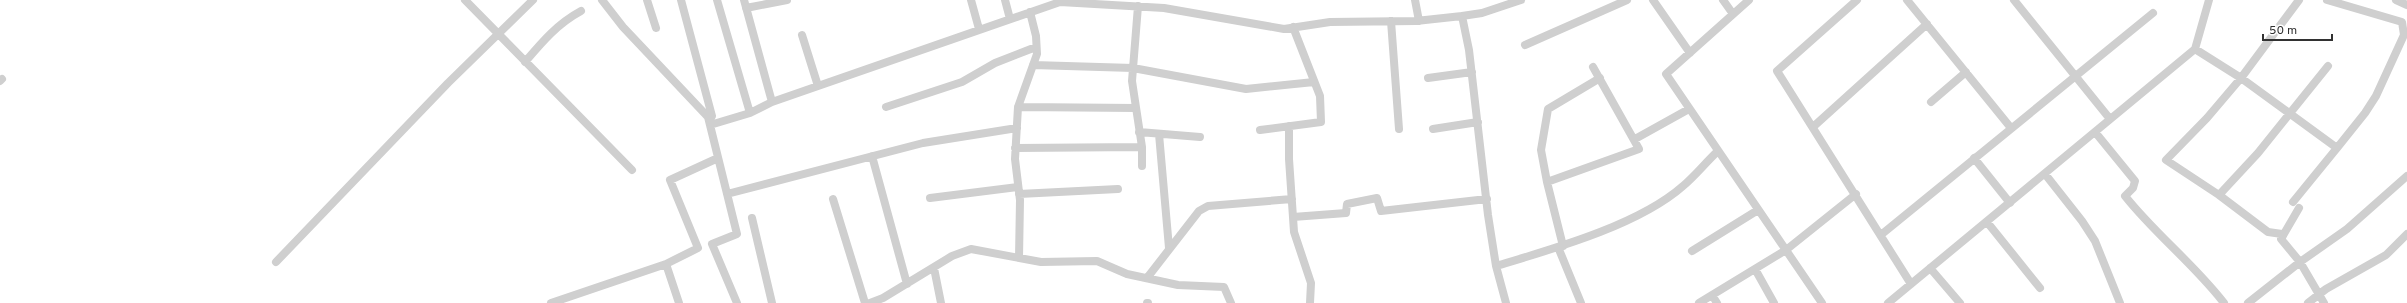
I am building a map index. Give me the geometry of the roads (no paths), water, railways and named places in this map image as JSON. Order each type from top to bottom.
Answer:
[{"type":"street","points":[[464,0],[632,170]]},
{"type":"street","points":[[276,262],[448,83],[533,0]]},
{"type":"street","points":[[602,0],[623,27],[708,117],[737,234],[712,244],[737,303]]},
{"type":"street","points":[[647,0],[656,28]]},
{"type":"street","points":[[681,0],[712,116],[709,122]]},
{"type":"street","points":[[717,0],[750,113]]},
{"type":"street","points":[[772,102],[745,4],[787,0]]},
{"type":"street","points":[[971,0],[979,29]]},
{"type":"street","points":[[1005,0],[1010,19]]},
{"type":"street","points":[[1415,0],[1419,21]]},
{"type":"street","points":[[709,122],[750,113],[772,102],[1060,2],[1138,6],[1153,4],[1284,29],[1330,22],[1419,21],[1462,16],[1482,13],[1521,0]]},
{"type":"street","points":[[1525,45],[1627,0]]},
{"type":"street","points":[[1653,0],[1690,53]]},
{"type":"street","points":[[1723,0],[1733,14]]},
{"type":"street","points":[[1750,0],[1666,74],[1822,303]]},
{"type":"street","points":[[1857,0],[1777,71],[1882,234],[1912,284]]},
{"type":"street","points":[[1907,0],[2011,128]]},
{"type":"street","points":[[2014,0],[2110,119]]},
{"type":"street","points":[[1888,303],[2196,49],[2208,0]]},
{"type":"street","points":[[2282,234],[2268,232],[2219,195],[2166,160],[2207,118],[2241,78],[2299,0]]},
{"type":"street","points":[[2293,202],[2365,113],[2376,96],[2404,35],[2402,22],[2327,0]]},
{"type":"street","points":[[2396,0],[2407,5]]},
{"type":"street","points":[[1138,6],[1132,81],[1142,147],[1142,166]]},
{"type":"street","points":[[525,62],[553,30],[565,20],[581,11]]},
{"type":"street","points":[[1019,258],[1019,190],[1015,148],[1018,107],[1033,65],[1036,47],[1030,12]]},
{"type":"street","points":[[1882,234],[2153,14]]},
{"type":"street","points":[[1462,16],[1472,72],[1496,266],[1506,303]]},
{"type":"street","points":[[1391,21],[1399,129]]},
{"type":"street","points":[[1813,127],[1927,24]]},
{"type":"street","points":[[1260,130],[1321,122],[1320,96],[1293,28]]},
{"type":"street","points":[[802,35],[818,86]]},
{"type":"street","points":[[886,107],[962,82],[995,63],[1036,47]]},
{"type":"street","points":[[2196,49],[2241,78],[2337,148]]},
{"type":"street","points":[[1033,65],[1133,68],[1246,89],[1314,82]]},
{"type":"street","points":[[2219,195],[2258,153],[2328,66]]},
{"type":"street","points":[[1547,182],[1639,148],[1593,67]]},
{"type":"street","points":[[1428,78],[1472,72]]},
{"type":"street","points":[[1931,102],[1966,72]]},
{"type":"street","points":[[1581,303],[1561,246],[1547,182],[1542,150],[1548,109],[1600,78]]},
{"type":"street","points":[[1018,107],[1136,108]]},
{"type":"street","points":[[1635,139],[1689,108]]},
{"type":"street","points":[[1433,128],[1478,122]]},
{"type":"street","points":[[1290,126],[1289,159],[1294,232],[1311,283],[1310,303]]},
{"type":"street","points":[[727,194],[923,143],[1017,128]]},
{"type":"street","points":[[1139,132],[1200,137]]},
{"type":"street","points":[[2095,132],[2135,181],[2133,188],[2125,196],[2141,216],[2205,279],[2224,303]]},
{"type":"street","points":[[1158,134],[1169,248]]},
{"type":"street","points":[[1015,148],[1142,147]]},
{"type":"street","points":[[1496,266],[1561,246],[1643,212],[1683,186],[1718,151]]},
{"type":"street","points":[[872,156],[907,284]]},
{"type":"street","points":[[551,303],[666,264],[698,248],[670,180],[718,158]]},
{"type":"street","points":[[1974,158],[2010,203]]},
{"type":"street","points":[[2045,174],[2082,221],[2095,241],[2120,303]]},
{"type":"street","points":[[2248,303],[2300,262],[2347,230],[2407,176]]},
{"type":"street","points":[[930,198],[1019,190],[1118,189]]},
{"type":"street","points":[[1699,303],[1786,250],[1856,194]]},
{"type":"street","points":[[1293,217],[1346,213],[1347,204],[1377,198],[1380,211],[1487,199]]},
{"type":"street","points":[[834,199],[865,303]]},
{"type":"street","points":[[1147,278],[1199,211],[1208,206],[1292,199]]},
{"type":"street","points":[[2300,208],[2282,234],[2281,239],[2284,245],[2300,262],[2324,303]]},
{"type":"street","points":[[1692,251],[1758,210]]},
{"type":"street","points":[[752,218],[772,303]]},
{"type":"street","points":[[1987,222],[2040,288]]},
{"type":"street","points":[[2308,303],[2386,255],[2407,234]]},
{"type":"street","points":[[870,303],[883,298],[934,268],[971,249],[1041,262],[1097,261],[1127,274],[1178,285],[1224,287],[1231,303]]},
{"type":"street","points":[[666,264],[678,303]]},
{"type":"street","points":[[934,268],[941,303]]},
{"type":"street","points":[[1930,268],[1960,303]]},
{"type":"street","points":[[1755,269],[1774,303]]},
{"type":"street","points":[[1712,295],[1716,303]]}]
